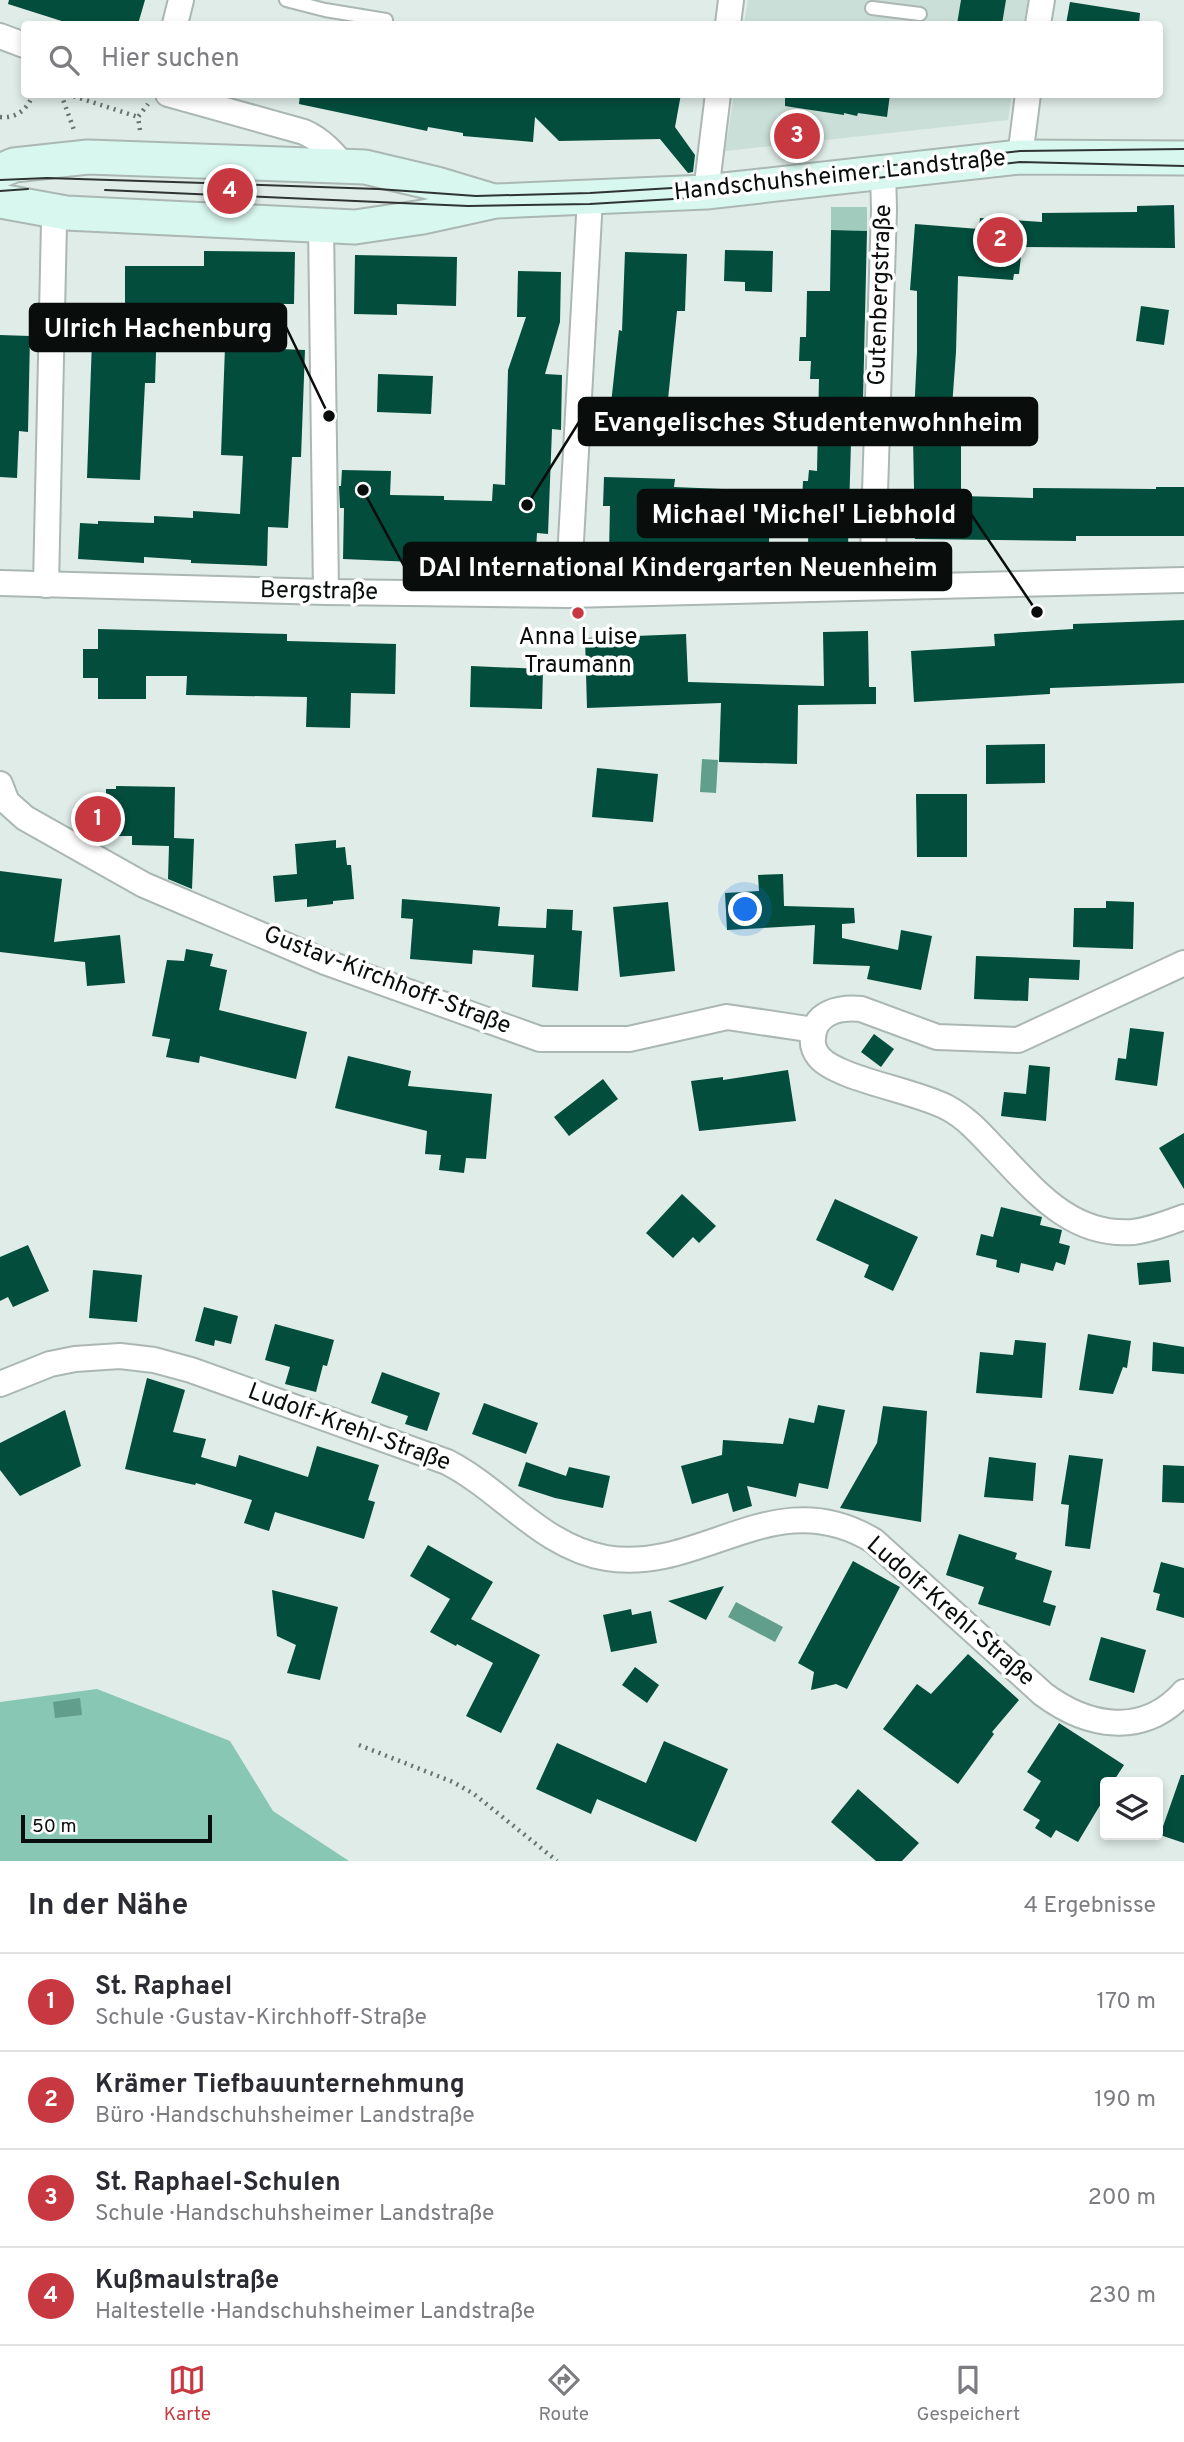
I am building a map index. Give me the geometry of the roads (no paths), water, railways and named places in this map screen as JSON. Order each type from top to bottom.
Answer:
[{"type":"main road","name":"Handschuhsheimer Landstraße","points":[[0,171],[14,166],[88,157],[345,167],[382,170],[496,201]]},
{"type":"main road","name":"Handschuhsheimer Landstraße","points":[[0,201],[52,211],[366,226],[496,201],[706,192],[1020,157],[1184,158]]},
{"type":"street","points":[[175,21],[181,0]]},
{"type":"street","points":[[728,21],[731,0]]},
{"type":"street","points":[[1038,21],[1042,0]]},
{"type":"street","points":[[0,36],[21,44]]},
{"type":"street","points":[[182,98],[316,137],[345,167]]},
{"type":"street","points":[[706,192],[718,98]]},
{"type":"street","points":[[1020,157],[1027,98]]},
{"type":"street","name":"Gutenbergstraße","points":[[872,586],[883,171]]},
{"type":"street","points":[[568,595],[590,198]]},
{"type":"street","points":[[46,584],[54,222],[52,211]]},
{"type":"street","points":[[321,225],[326,592]]},
{"type":"street","name":"Bergstraße","points":[[0,583],[326,592],[568,595],[1184,580]]},
{"type":"street","name":"Gustav-Kirchhoff-Straße","points":[[0,784],[7,802],[25,818],[144,885],[325,962],[540,1038],[629,1039],[727,1017],[814,1030]]},
{"type":"street","points":[[1184,963],[1017,1040],[937,1037],[852,1008],[824,1016],[818,1020],[814,1030],[815,1051],[824,1062],[841,1071],[935,1101],[958,1113],[1044,1200],[1068,1218],[1089,1227],[1132,1232],[1184,1217]]},
{"type":"street","name":"Ludolf-Krehl-Straße","points":[[0,1384],[41,1367],[75,1359],[139,1357],[168,1364],[447,1462],[476,1478],[553,1538],[583,1552],[606,1558],[664,1556],[770,1523],[829,1522],[859,1532],[874,1541],[1059,1707],[1094,1721],[1112,1724],[1130,1722],[1165,1708],[1184,1692]]},
{"type":"lane","points":[[286,0],[325,10],[386,20]]},
{"type":"lane","points":[[872,8],[920,14]]},
{"type":"tram line","points":[[0,180],[47,178],[236,184],[476,196],[705,186],[1020,151],[1184,149]]},
{"type":"tram line","points":[[105,190],[468,206],[590,204],[707,197],[1020,162],[1184,166]]},
{"type":"tram line","points":[[0,191],[28,189]]},
{"type":"place","name":"St. Raphael-Schulen","points":[[797,136]]},
{"type":"place","name":"Kußmaulstraße","points":[[230,191]]},
{"type":"place","name":"Krämer Tiefbauunternehmung","points":[[1000,240]]},
{"type":"place","name":"Ulrich Hachenburg","points":[[329,416]]},
{"type":"place","name":"DAI International Kindergarten Neuenheim","points":[[363,490]]},
{"type":"place","name":"Evangelisches Studentenwohnheim","points":[[527,505]]},
{"type":"place","name":"Michael 'Michel' Liebhold","points":[[1037,612]]},
{"type":"place","name":"Anna Luise Traumann","points":[[578,613]]},
{"type":"place","name":"St. Raphael","points":[[98,819]]}]
